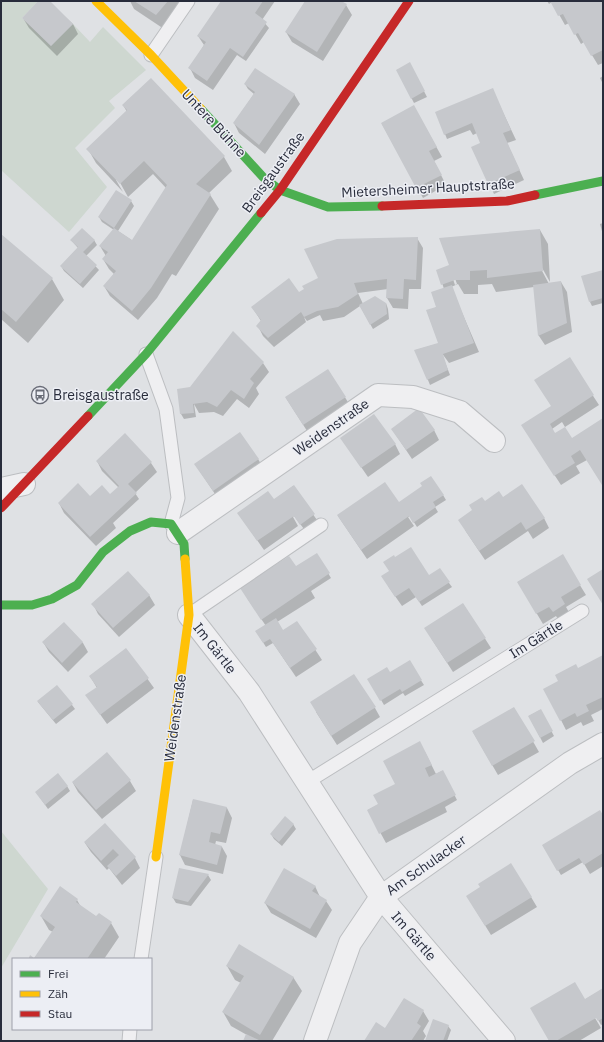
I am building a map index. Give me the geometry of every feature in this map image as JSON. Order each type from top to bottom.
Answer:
[{"type":"street","name":"Untere Bühne","points":[[96,1],[151,54],[263,177],[280,190]]},
{"type":"street","name":"Breisgaustraße","points":[[1,508],[146,354],[280,190],[409,1]]},
{"type":"street","name":"Mietersheimer Hauptstraße","points":[[280,190],[328,207],[412,206],[507,201],[603,181]]},
{"type":"street","name":"Weidenstraße","points":[[156,857],[189,615],[184,544],[175,529],[378,395],[413,397],[460,412],[494,441]]},
{"type":"street","points":[[1,489],[24,484]]},
{"type":"street","points":[[1,605],[32,605],[52,599],[77,585],[103,552],[130,531],[151,522],[175,529]]},
{"type":"street","name":"Im Gärtle","points":[[189,615],[249,692],[381,897],[504,1041]]},
{"type":"street","name":"Am Schulacker","points":[[315,1041],[350,943],[381,897],[570,763],[603,744]]},
{"type":"lane","points":[[151,54],[188,1]]},
{"type":"lane","points":[[146,354],[166,409],[178,498],[175,529]]},
{"type":"lane","points":[[189,615],[321,525]]},
{"type":"lane","name":"Im Gärtle","points":[[307,782],[582,611]]},
{"type":"lane","points":[[141,958],[156,857]]},
{"type":"lane","points":[[129,1041],[130,1030]]},
{"type":"shaded area","points":[[1,1],[38,1],[22,18],[51,46],[73,24],[90,42],[103,27],[146,70],[109,101],[115,108],[75,148],[107,187],[69,232],[1,170]]},
{"type":"shaded area","points":[[1,831],[48,889],[1,968]]},
{"type":"building","points":[[38,1],[50,1],[73,24],[51,46],[22,18]]},
{"type":"building","points":[[134,1],[168,1],[156,15]]},
{"type":"building","points":[[221,1],[263,1],[255,13],[267,22],[243,57],[230,48],[207,81],[188,68],[206,42],[197,36]]},
{"type":"building","points":[[305,1],[341,1],[347,4],[317,52],[285,32]]},
{"type":"building","points":[[550,1],[603,1],[603,50],[591,56],[578,33],[574,35],[563,14],[558,16]]},
{"type":"building","points":[[410,62],[425,91],[411,99],[396,70]]},
{"type":"building","points":[[255,68],[295,94],[259,145],[233,123],[255,92],[244,84]]},
{"type":"building","points":[[151,78],[225,156],[196,184],[211,194],[151,288],[132,311],[103,286],[116,271],[102,259],[108,252],[99,246],[114,228],[132,240],[167,185],[144,161],[120,184],[86,149],[127,110],[122,105]]},
{"type":"building","points":[[493,88],[511,130],[503,133],[520,170],[488,184],[471,147],[480,143],[472,123],[444,135],[435,112]]},
{"type":"building","points":[[414,105],[437,147],[429,151],[442,175],[416,188],[381,123]]},
{"type":"building","points":[[116,190],[132,200],[114,228],[98,217]]},
{"type":"building","points":[[82,228],[95,240],[83,252],[97,265],[80,284],[60,266],[78,247],[70,240]]},
{"type":"building","points":[[540,229],[543,271],[487,278],[487,270],[470,271],[470,280],[455,280],[441,285],[436,270],[449,265],[439,238]]},
{"type":"building","points":[[1,234],[53,278],[16,322],[1,309]]},
{"type":"building","points":[[418,237],[416,280],[404,279],[403,299],[386,298],[387,279],[354,283],[358,294],[338,307],[317,311],[304,317],[301,312],[268,338],[256,326],[261,320],[251,307],[289,278],[299,292],[304,289],[302,286],[318,278],[304,249],[337,239]]},
{"type":"building","points":[[603,270],[603,298],[589,302],[581,276]]},
{"type":"building","points":[[561,281],[567,323],[538,336],[533,285]]},
{"type":"building","points":[[452,285],[474,343],[443,354],[448,370],[427,380],[414,350],[438,343],[426,310],[436,307],[431,292]]},
{"type":"building","points":[[375,296],[386,303],[387,314],[370,325],[359,305]]},
{"type":"building","points":[[233,331],[264,362],[250,379],[254,383],[244,399],[231,390],[217,407],[207,402],[193,404],[194,413],[180,414],[177,389],[190,387]]},
{"type":"building","points":[[570,357],[594,395],[550,424],[555,433],[565,427],[572,438],[603,418],[602,485],[580,450],[571,456],[575,463],[554,476],[521,425],[551,406],[534,380]]},
{"type":"building","points":[[328,369],[346,397],[303,425],[285,397]]},
{"type":"building","points":[[419,408],[435,430],[406,450],[391,429]]},
{"type":"building","points":[[374,414],[396,444],[361,468],[340,438]]},
{"type":"building","points":[[240,432],[259,459],[213,491],[194,464]]},
{"type":"building","points":[[125,433],[152,462],[128,484],[137,493],[90,537],[58,503],[78,483],[90,496],[102,485],[110,494],[119,486],[96,461]]},
{"type":"building","points":[[431,476],[444,495],[433,502],[436,507],[413,523],[409,516],[361,550],[337,515],[385,482],[399,502],[422,486],[420,483]]},
{"type":"building","points":[[522,484],[545,518],[526,530],[521,522],[479,551],[458,520],[472,510],[469,505],[482,497],[485,501],[499,491],[503,497]]},
{"type":"building","points":[[294,485],[315,514],[300,525],[294,516],[257,541],[237,513],[268,491],[274,499]]},
{"type":"building","points":[[411,547],[429,575],[440,568],[450,582],[419,602],[409,588],[395,597],[381,576],[389,571],[383,562],[394,555],[395,557]]},
{"type":"building","points":[[317,553],[330,573],[261,620],[240,588],[289,556],[296,566]]},
{"type":"building","points":[[563,554],[581,585],[561,597],[565,604],[553,612],[549,607],[536,614],[517,582]]},
{"type":"building","points":[[603,569],[603,605],[587,579]]},
{"type":"building","points":[[128,571],[150,595],[113,628],[91,604]]},
{"type":"building","points":[[463,603],[486,638],[447,663],[424,628]]},
{"type":"building","points":[[276,618],[283,630],[297,621],[317,649],[290,668],[270,639],[263,643],[255,631]]},
{"type":"building","points":[[64,622],[83,642],[62,663],[42,642]]},
{"type":"building","points":[[126,648],[149,678],[100,715],[85,695],[97,687],[89,676]]},
{"type":"building","points":[[603,655],[603,697],[586,705],[589,711],[577,717],[575,713],[560,721],[543,689],[558,681],[555,675],[576,664],[578,668]]},
{"type":"building","points":[[410,660],[422,680],[402,692],[400,689],[380,701],[367,679],[387,667],[390,672]]},
{"type":"building","points":[[354,674],[376,707],[331,736],[310,702]]},
{"type":"building","points":[[57,685],[73,704],[53,720],[37,701]]},
{"type":"building","points":[[514,707],[535,741],[492,766],[472,731]]},
{"type":"building","points":[[541,709],[553,731],[540,738],[528,716]]},
{"type":"building","points":[[420,741],[432,765],[425,768],[429,777],[443,770],[456,795],[379,834],[367,810],[378,804],[373,795],[395,784],[383,761]]},
{"type":"building","points":[[107,752],[131,780],[96,810],[72,782]]},
{"type":"building","points":[[58,773],[68,786],[45,805],[35,792]]},
{"type":"building","points":[[193,799],[227,807],[220,834],[211,832],[209,842],[222,846],[217,865],[179,855]]},
{"type":"building","points":[[600,810],[603,815],[603,853],[584,865],[579,858],[557,871],[542,845]]},
{"type":"building","points":[[285,816],[294,824],[279,842],[270,834]]},
{"type":"building","points":[[105,823],[136,857],[116,876],[107,866],[119,855],[113,849],[101,861],[84,842]]},
{"type":"building","points":[[511,863],[532,897],[485,926],[466,896],[480,887],[478,884]]},
{"type":"building","points":[[179,868],[209,874],[188,902],[172,898]]},
{"type":"building","points":[[284,868],[316,886],[312,891],[327,900],[310,929],[264,903]]},
{"type":"building","points":[[60,886],[78,899],[76,902],[96,916],[99,913],[112,922],[88,958],[34,958],[55,927],[40,916]]},
{"type":"building","points":[[239,944],[294,977],[260,1035],[222,1012],[244,976],[226,966]]},
{"type":"building","points":[[575,982],[585,999],[603,988],[603,1018],[598,1021],[596,1018],[556,1041],[549,1041],[530,1008]]},
{"type":"building","points":[[404,998],[424,1010],[417,1023],[421,1026],[411,1041],[364,1041],[376,1022],[385,1028]]},
{"type":"building","points":[[433,1019],[449,1025],[443,1041],[425,1041]]},
{"type":"building","points":[[246,1034],[261,1041],[243,1041]]},
{"type":"traffic: fast","points":[[201,109],[263,177],[280,190],[328,207],[382,206]]},
{"type":"traffic: fast","points":[[535,195],[603,181]]},
{"type":"traffic: fast","points":[[88,416],[146,354],[261,213]]},
{"type":"traffic: fast","points":[[1,605],[32,605],[52,599],[77,585],[103,552],[130,531],[151,522],[171,524],[184,544],[185,559]]},
{"type":"traffic: slow","points":[[96,1],[151,55],[201,109]]},
{"type":"traffic: slow","points":[[156,857],[189,615],[185,559]]},
{"type":"traffic: jam","points":[[261,213],[280,190],[409,1]]},
{"type":"traffic: jam","points":[[382,206],[507,201],[535,195]]},
{"type":"traffic: jam","points":[[1,508],[88,416]]},
{"type":"place","name":"Breisgaustraße","points":[[40,395]]}]
